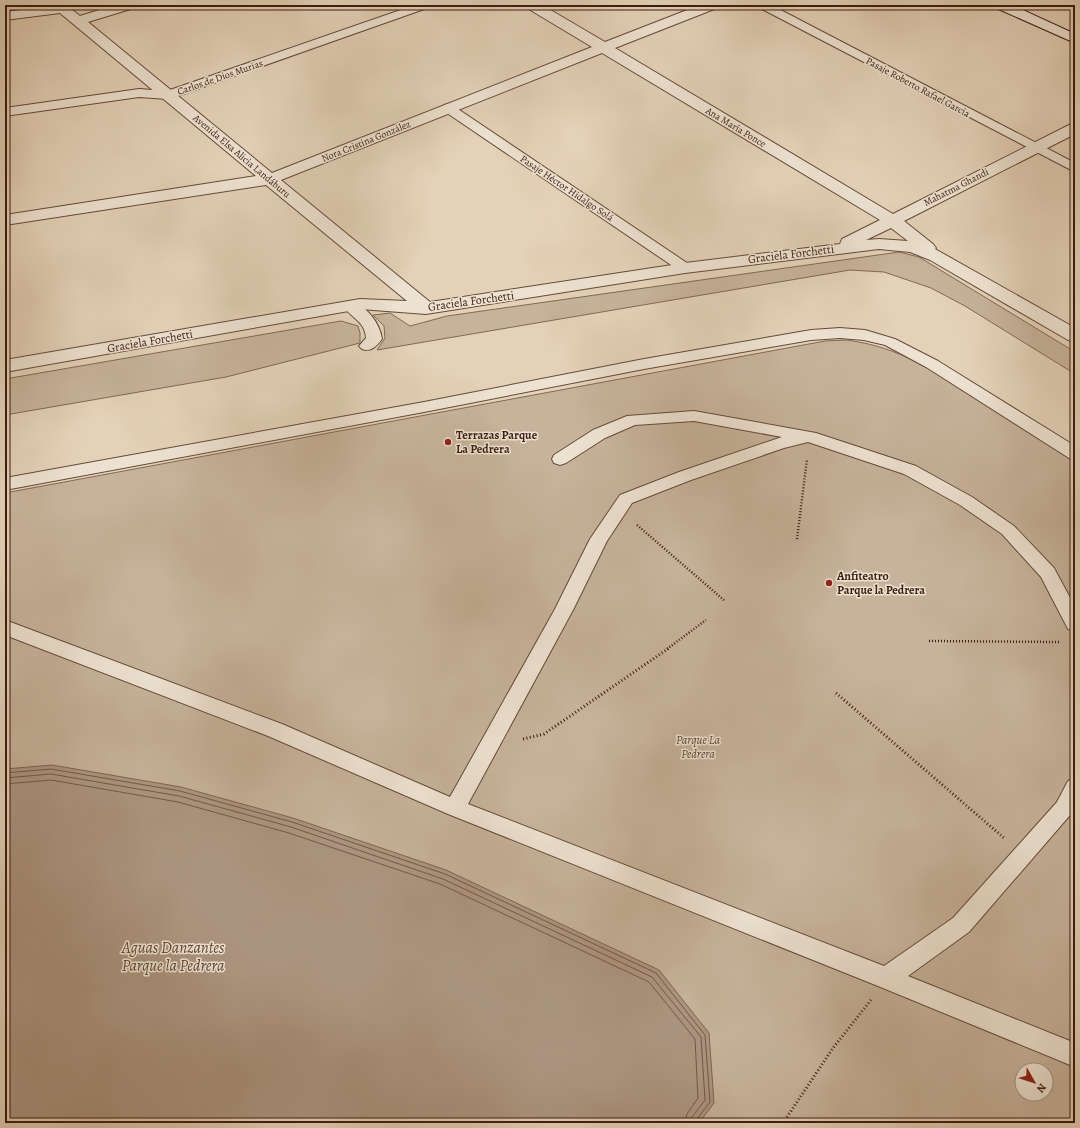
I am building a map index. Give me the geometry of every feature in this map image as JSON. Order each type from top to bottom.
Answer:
[{"type":"street","points":[[78,21],[130,5]]},
{"type":"street","name":"Ana María Ponce","points":[[532,5],[892,220],[936,256]]},
{"type":"street","name":"Nora Cristina González","points":[[5,220],[270,179],[712,5]]},
{"type":"street","points":[[1001,5],[1075,39]]},
{"type":"street","points":[[5,16],[60,7]]},
{"type":"street","name":"Avenida Elsa Alicia Landáburu","points":[[60,7],[426,308]]},
{"type":"street","name":"Mahatma Ghandi","points":[[838,248],[1075,128]]},
{"type":"street","name":"Graciela Forchetti","points":[[5,366],[360,304],[426,308],[685,268],[879,244],[913,246],[936,256]]},
{"type":"street","points":[[936,256],[1075,336]]},
{"type":"lane","name":"Carlos de Dios Murias","points":[[5,112],[139,93],[168,95],[426,5]]},
{"type":"lane","name":"Pasaje Roberto Rafael García","points":[[762,5],[1075,168]]},
{"type":"lane","name":"Pasaje Héctor Hidalgo Solá","points":[[448,108],[685,268]]},
{"type":"lane","points":[[350,306],[367,320],[374,330],[374,339],[367,346]]},
{"type":"lane","points":[[5,484],[424,407],[644,364],[812,335],[840,333],[865,335],[890,342],[932,364],[1075,454]]},
{"type":"lane","points":[[560,460],[599,434],[633,420],[694,416],[810,437],[910,470],[966,501],[1008,530],[1048,573],[1075,624]]},
{"type":"lane","points":[[455,808],[564,610],[599,538],[626,499],[685,476],[780,443],[810,437]]},
{"type":"lane","points":[[5,627],[275,730],[455,808],[886,978],[1075,1055]]},
{"type":"lane","points":[[886,978],[961,925],[1064,808],[1075,787]]},
{"type":"path","points":[[797,539],[810,437]]},
{"type":"path","points":[[619,509],[725,601]]},
{"type":"path","points":[[489,747],[544,734],[671,647],[706,620]]},
{"type":"path","points":[[929,641],[1060,642]]},
{"type":"path","points":[[836,693],[1023,854]]},
{"type":"path","points":[[783,1123],[833,1048],[886,978]]},
{"type":"green space","points":[[899,252],[919,257],[1075,352],[1075,374],[965,306],[931,288],[884,272],[850,270],[377,350],[385,338],[384,326],[373,315],[390,313],[410,326],[447,316]]},
{"type":"green space","points":[[341,321],[358,326],[360,343],[226,377],[5,415],[5,379]]},
{"type":"green space","name":"Parque La Pedrera","points":[[846,340],[884,348],[917,362],[933,371],[1075,462],[1075,1123],[5,1123],[5,493],[825,341]]},
{"type":"water","name":"Aguas Danzantes Parque la Pedrera","points":[[52,765],[181,787],[293,818],[446,870],[659,970],[709,1033],[714,1103],[699,1123],[5,1123],[5,769]]},
{"type":"place","name":"Terrazas Parque La Pedrera","points":[[448,442]]},
{"type":"place","name":"Anfiteatro Parque la Pedrera","points":[[829,583]]}]
